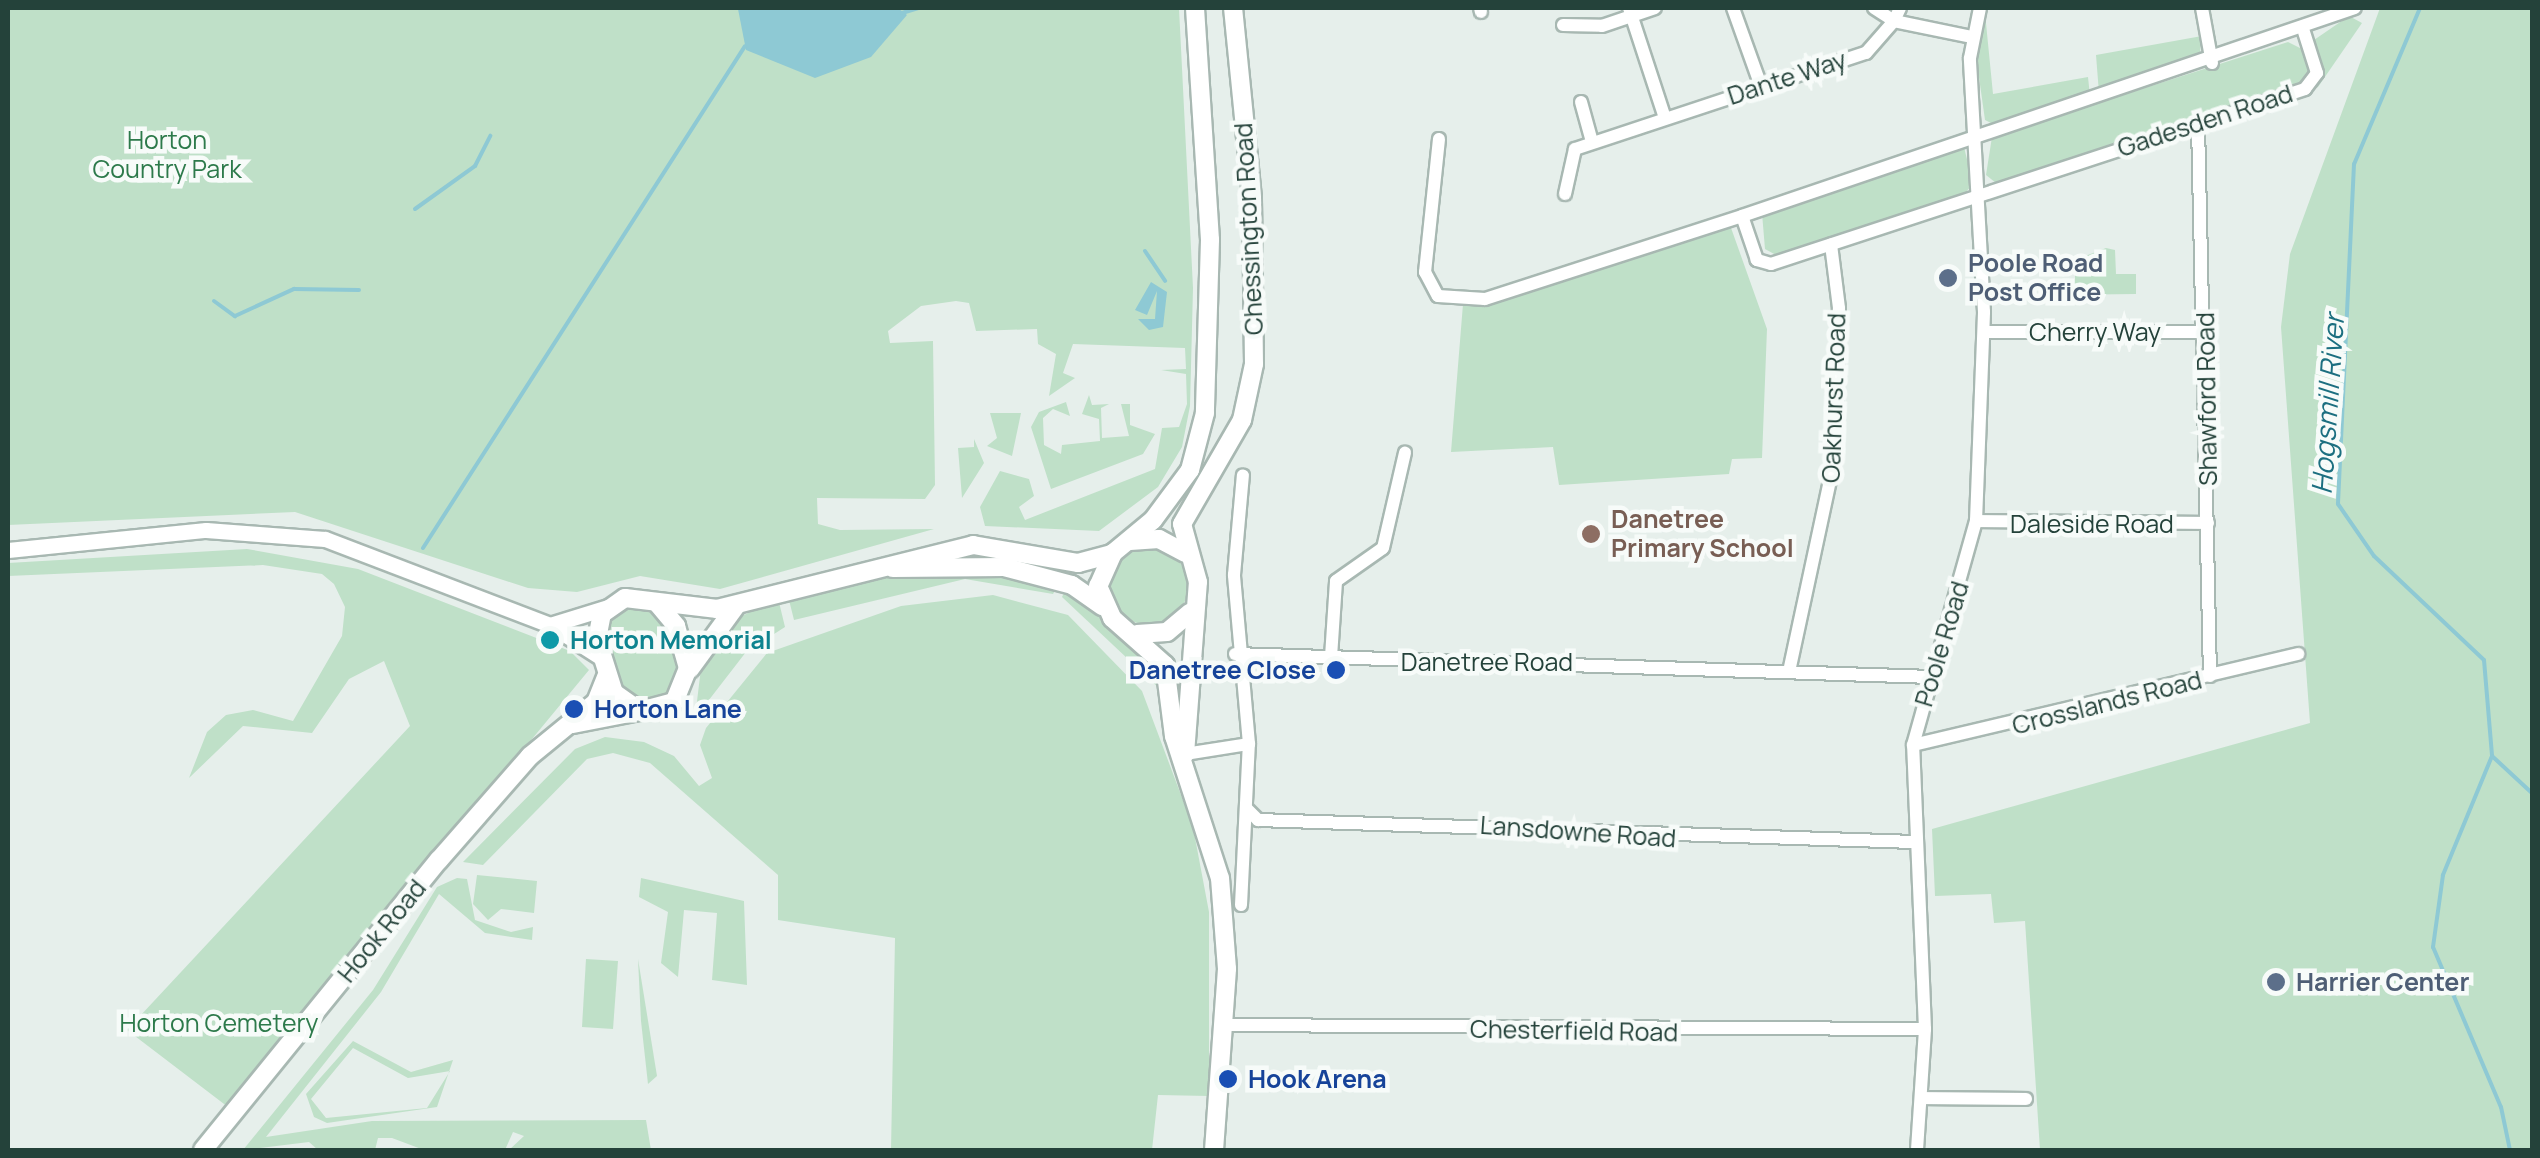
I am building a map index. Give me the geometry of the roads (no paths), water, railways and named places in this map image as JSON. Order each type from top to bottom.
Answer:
[{"type":"main road","name":"Chessington Road","points":[[1113,553],[1130,541],[1190,470],[1205,413],[1210,240],[1194,8]]},
{"type":"main road","name":"Chessington Road","points":[[1185,754],[1190,612],[1198,582],[1184,553],[1182,524],[1242,420],[1254,364],[1252,198],[1233,8]]},
{"type":"main road","points":[[1130,541],[1159,538],[1184,553]]},
{"type":"main road","points":[[640,712],[606,677],[600,658],[598,622],[613,604],[632,596],[657,603],[736,605],[973,545],[1078,563],[1113,553]]},
{"type":"main road","points":[[1112,618],[1098,580],[1113,553]]},
{"type":"main road","points":[[860,571],[995,565],[1072,585],[1112,618]]},
{"type":"main road","points":[[657,603],[683,641],[686,677]]},
{"type":"main road","points":[[573,724],[672,704],[736,605]]},
{"type":"main road","points":[[1136,634],[1167,632],[1190,612]]},
{"type":"main road","name":"Chessington Road","points":[[1112,618],[1136,634],[1165,665],[1227,911],[1214,1150]]},
{"type":"main road","name":"Hook Road","points":[[203,1150],[512,776],[573,724],[606,677]]},
{"type":"street","points":[[1563,25],[1655,8]]},
{"type":"street","points":[[1733,8],[1762,86]]},
{"type":"street","points":[[1874,8],[1972,37]]},
{"type":"street","name":"Poole Road","points":[[1917,1150],[1925,1028],[1914,745],[1976,521],[1984,332],[1972,37],[1980,8]]},
{"type":"street","points":[[2202,8],[2212,63]]},
{"type":"street","points":[[1438,139],[1424,272],[1438,296],[1485,298],[2212,63],[2304,32],[2355,8]]},
{"type":"street","points":[[1630,11],[1665,118]]},
{"type":"street","name":"Dante Way","points":[[1592,142],[1866,53],[1897,14]]},
{"type":"street","name":"Gadesden Road","points":[[1742,216],[1762,264],[1831,245],[2308,86],[2317,73],[2304,32]]},
{"type":"street","points":[[1564,194],[1568,156],[1592,142],[1581,102]]},
{"type":"street","name":"Shawford Road","points":[[2198,124],[2210,676]]},
{"type":"street","name":"Oakhurst Road","points":[[1790,666],[1836,457],[1839,308],[1831,245]]},
{"type":"street","name":"Cherry Way","points":[[1984,332],[2205,332]]},
{"type":"street","points":[[1331,657],[1336,581],[1383,548],[1405,452]]},
{"type":"street","points":[[1241,905],[1249,744],[1235,654],[1243,475]]},
{"type":"street","name":"Daleside Road","points":[[1976,521],[2208,523]]},
{"type":"street","points":[[8,550],[206,530],[306,537],[550,625],[600,658]]},
{"type":"street","points":[[550,625],[613,604]]},
{"type":"street","name":"Danetree Road","points":[[1235,654],[1428,666],[1790,666],[1933,677]]},
{"type":"street","name":"Crosslands Road","points":[[1914,745],[2298,654]]},
{"type":"street","points":[[1185,754],[1249,744]]},
{"type":"street","name":"Lansdowne Road","points":[[1247,809],[1258,820],[1915,842]]},
{"type":"street","name":"Chesterfield Road","points":[[1222,1025],[1925,1028]]},
{"type":"street","points":[[1920,1098],[2026,1099]]},
{"type":"water","points":[[898,8],[907,15],[871,57],[815,78],[746,50],[738,9]]},
{"type":"water","points":[[1151,282],[1167,292],[1163,327],[1149,330],[1138,319],[1155,319],[1157,291],[1147,315],[1135,310]]},
{"type":"waterway","points":[[902,13],[918,8]]},
{"type":"waterway","name":"Hogsmill River","points":[[2420,8],[2354,164],[2338,504],[2374,556],[2484,660],[2492,756],[2443,875],[2433,947],[2501,1107],[2510,1150]]},
{"type":"waterway","points":[[423,548],[745,46]]},
{"type":"waterway","points":[[415,209],[475,166],[490,136]]},
{"type":"waterway","points":[[1145,251],[1165,281]]},
{"type":"waterway","points":[[214,301],[235,316],[294,289],[359,290]]},
{"type":"waterway","points":[[2492,756],[2532,793]]},
{"type":"place","name":"Poole Road Post Office","points":[[1948,278]]},
{"type":"place","name":"Danetree Primary School","points":[[1591,534]]},
{"type":"place","name":"Horton Memorial","points":[[550,640]]},
{"type":"place","name":"Danetree Close","points":[[1336,670]]},
{"type":"place","name":"Horton Lane","points":[[574,709]]},
{"type":"place","name":"Harrier Center","points":[[2276,982]]},
{"type":"place","name":"Hook Arena","points":[[1228,1079]]},
{"type":"park label","name":"Horton Country Park","points":[[167,156]]},
{"type":"park label","name":"Horton Cemetery","points":[[219,1023]]}]
